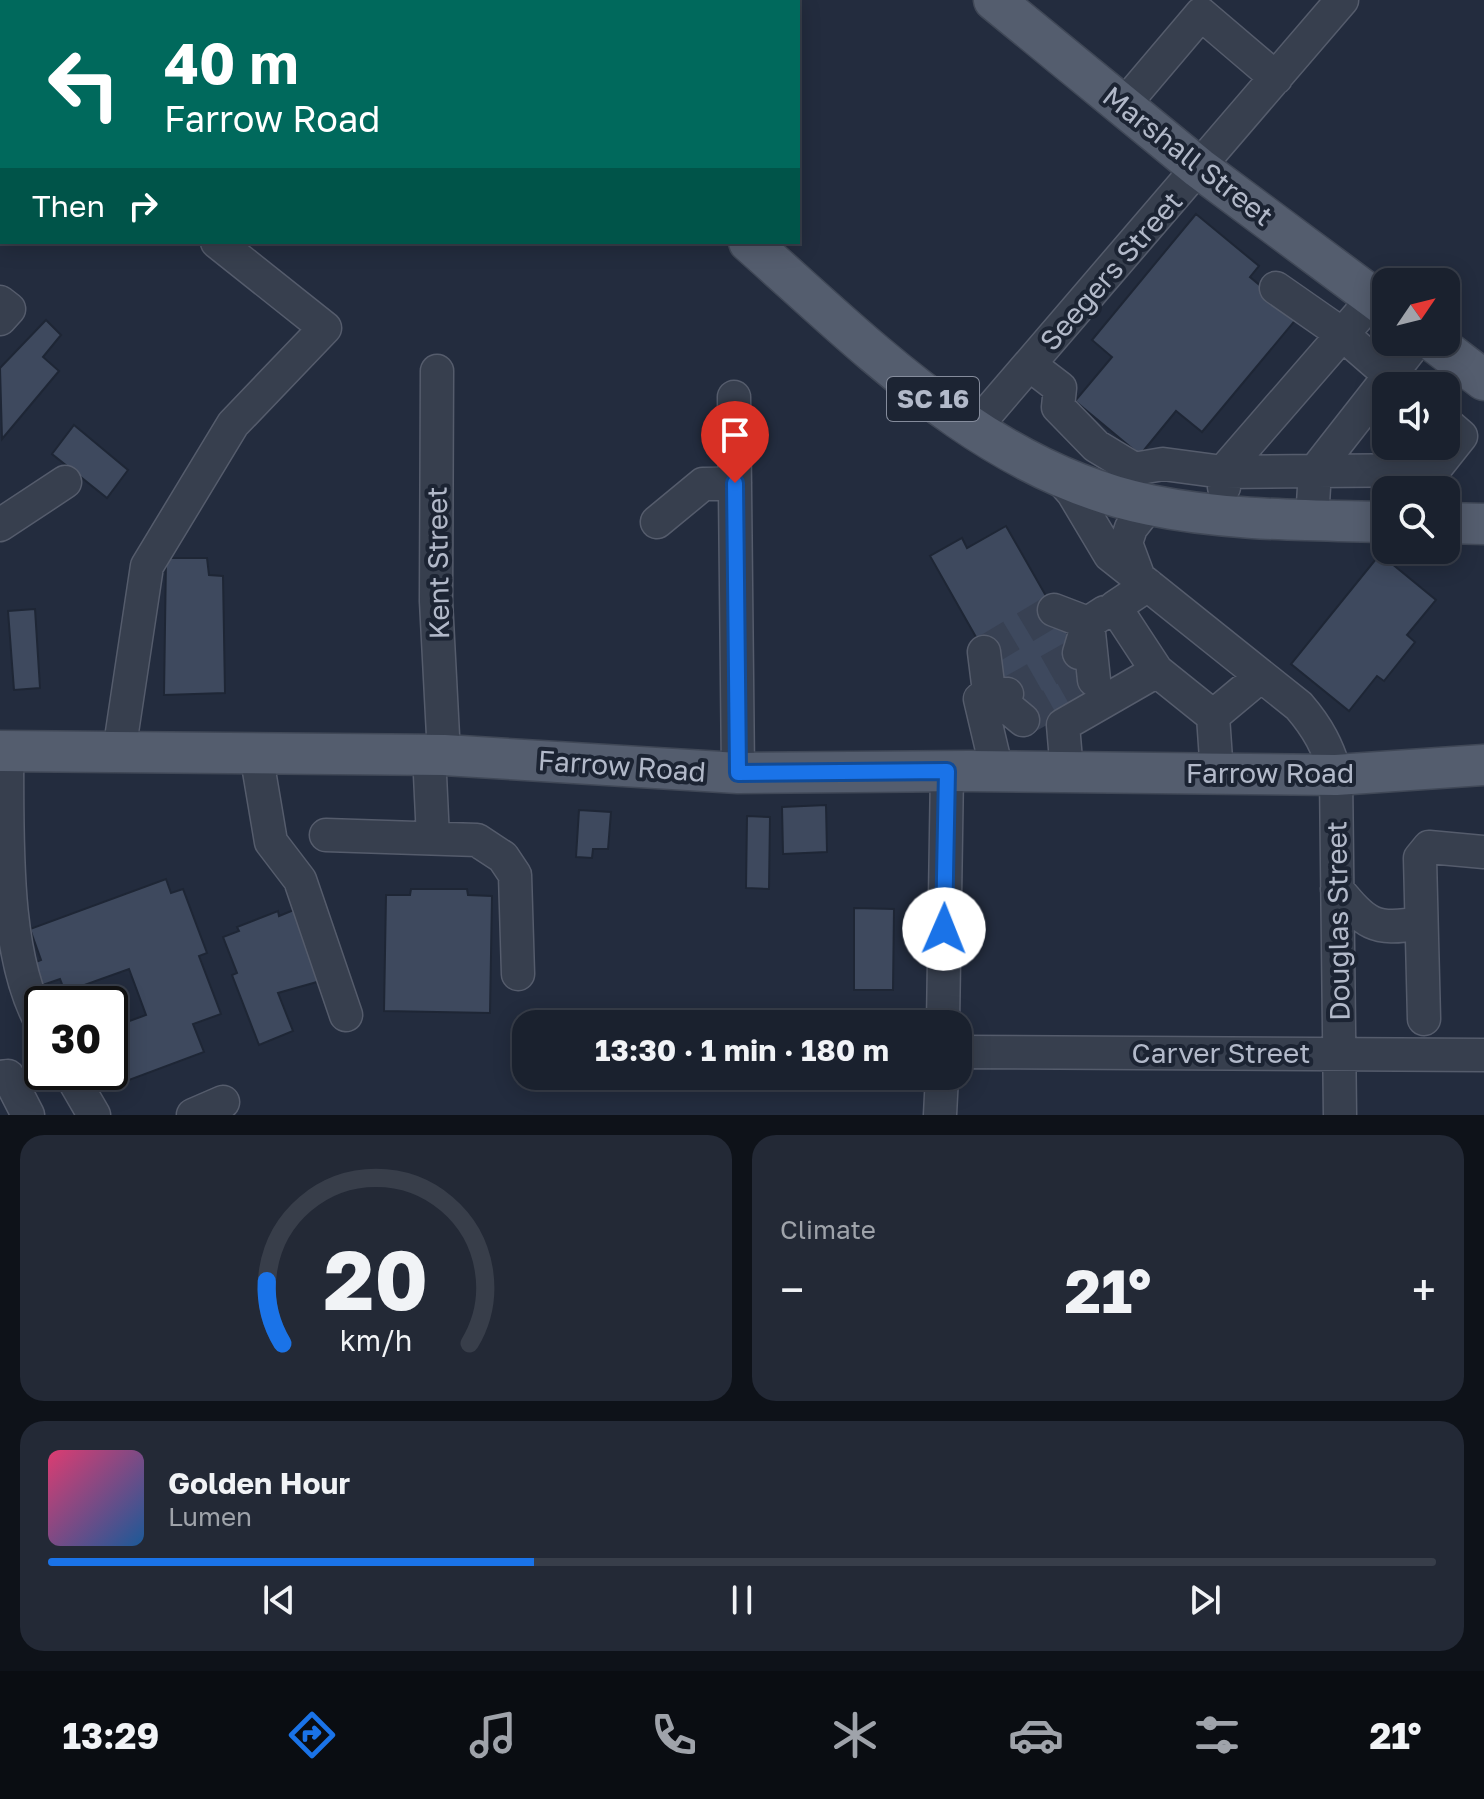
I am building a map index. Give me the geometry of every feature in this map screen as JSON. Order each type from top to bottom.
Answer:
[{"type":"main road","name":"Marshall Street","points":[[994,0],[1199,168],[1372,297]]},
{"type":"main road","name":"SC 16","points":[[751,244],[863,342],[972,431],[1059,477],[1149,505],[1226,515],[1372,522]]},
{"type":"main road","points":[[1452,356],[1484,380]]},
{"type":"main road","points":[[1460,523],[1484,524]]},
{"type":"main road","name":"Farrow Road","points":[[4,751],[437,754],[738,773],[997,771],[1336,775],[1484,765]]},
{"type":"street","name":"Seegers Street","points":[[972,431],[1342,0]]},
{"type":"street","points":[[1123,106],[1201,14],[1276,78]]},
{"type":"street","points":[[119,752],[147,566],[233,424],[325,328],[220,244]]},
{"type":"street","points":[[1276,288],[1342,334],[1386,372]]},
{"type":"street","points":[[0,302],[9,309],[0,319]]},
{"type":"street","points":[[1226,515],[1223,472],[1342,334],[1372,310]]},
{"type":"street","points":[[1030,365],[1060,388],[1058,407],[1096,446],[1134,469],[1163,464],[1223,472],[1434,470],[1442,460]]},
{"type":"street","name":"Kent Street","points":[[433,838],[437,754],[437,371]]},
{"type":"street","points":[[734,397],[738,773]]},
{"type":"street","points":[[1312,520],[1315,471],[1372,408]]},
{"type":"street","points":[[1059,477],[1073,493],[1110,555],[1299,706],[1317,727],[1336,775]]},
{"type":"street","points":[[0,525],[65,482]]},
{"type":"street","points":[[657,522],[703,484],[735,483]]},
{"type":"street","points":[[1143,582],[1126,543],[1131,528],[1149,505]]},
{"type":"street","points":[[1094,641],[1143,582]]},
{"type":"street","points":[[1054,610],[1094,641],[1157,671],[1213,716],[1217,774]]},
{"type":"street","points":[[984,652],[1006,702],[980,699],[997,771]]},
{"type":"street","points":[[1067,772],[1063,725],[1157,671]]},
{"type":"street","points":[[1213,716],[1261,676]]},
{"type":"street","points":[[4,751],[9,866],[25,986]]},
{"type":"street","points":[[256,753],[271,842],[300,880],[346,1015]]},
{"type":"street","points":[[943,1010],[947,771]]},
{"type":"street","name":"Douglas Street","points":[[1336,775],[1340,1115]]},
{"type":"street","points":[[326,835],[477,840],[503,857],[515,875],[518,974]]},
{"type":"street","points":[[1424,1019],[1419,923],[1420,858],[1429,847],[1484,852]]},
{"type":"street","points":[[1337,889],[1362,919],[1389,929],[1419,923]]},
{"type":"street","name":"Carver Street","points":[[972,1052],[1484,1055]]},
{"type":"street","points":[[0,1077],[8,1076],[28,1115]]},
{"type":"street","points":[[79,1090],[94,1115]]},
{"type":"street","points":[[940,1115],[941,1090]]},
{"type":"street","points":[[193,1115],[223,1102]]},
{"type":"building","points":[[1196,214],[1259,266],[1250,277],[1298,317],[1202,432],[1176,411],[1140,455],[1075,401],[1112,357],[1092,340]]},
{"type":"building","points":[[46,320],[61,335],[43,357],[59,371],[2,439],[0,368]]},
{"type":"building","points":[[74,425],[128,470],[107,498],[52,454]]},
{"type":"building","points":[[1006,526],[1098,687],[1027,727],[930,556],[962,538],[967,548]]},
{"type":"building","points":[[166,558],[207,558],[209,575],[223,576],[225,693],[164,695]]},
{"type":"building","points":[[1372,564],[1392,564],[1436,600],[1407,635],[1415,642],[1384,681],[1377,676],[1349,711],[1291,664]]},
{"type":"building","points":[[35,609],[40,688],[14,690],[8,611]]},
{"type":"building","points":[[826,805],[827,852],[783,854],[782,807]]},
{"type":"building","points":[[579,810],[611,812],[608,849],[593,849],[592,858],[576,857]]},
{"type":"building","points":[[747,816],[770,817],[769,889],[746,888]]},
{"type":"building","points":[[166,879],[171,893],[183,889],[207,953],[199,956],[221,1014],[193,1024],[204,1052],[128,1080],[128,1022],[146,1015],[129,969],[82,986],[63,986],[60,979],[37,986],[29,965],[41,960],[30,929]]},
{"type":"building","points":[[411,889],[467,889],[468,895],[492,896],[490,1013],[384,1011],[386,895],[410,895]]},
{"type":"building","points":[[854,908],[894,909],[893,990],[854,990]]},
{"type":"building","points":[[296,909],[324,980],[278,993],[293,1031],[259,1045],[232,975],[237,973],[223,937],[239,931],[237,927],[278,911],[279,916]]},
{"type":"tunnel","points":[[984,652],[1054,610]]},
{"type":"tunnel","points":[[1007,694],[1079,653]]},
{"type":"tunnel","points":[[1023,720],[1094,680]]},
{"type":"route","points":[[735,483],[738,773],[947,771],[944,929]]}]
